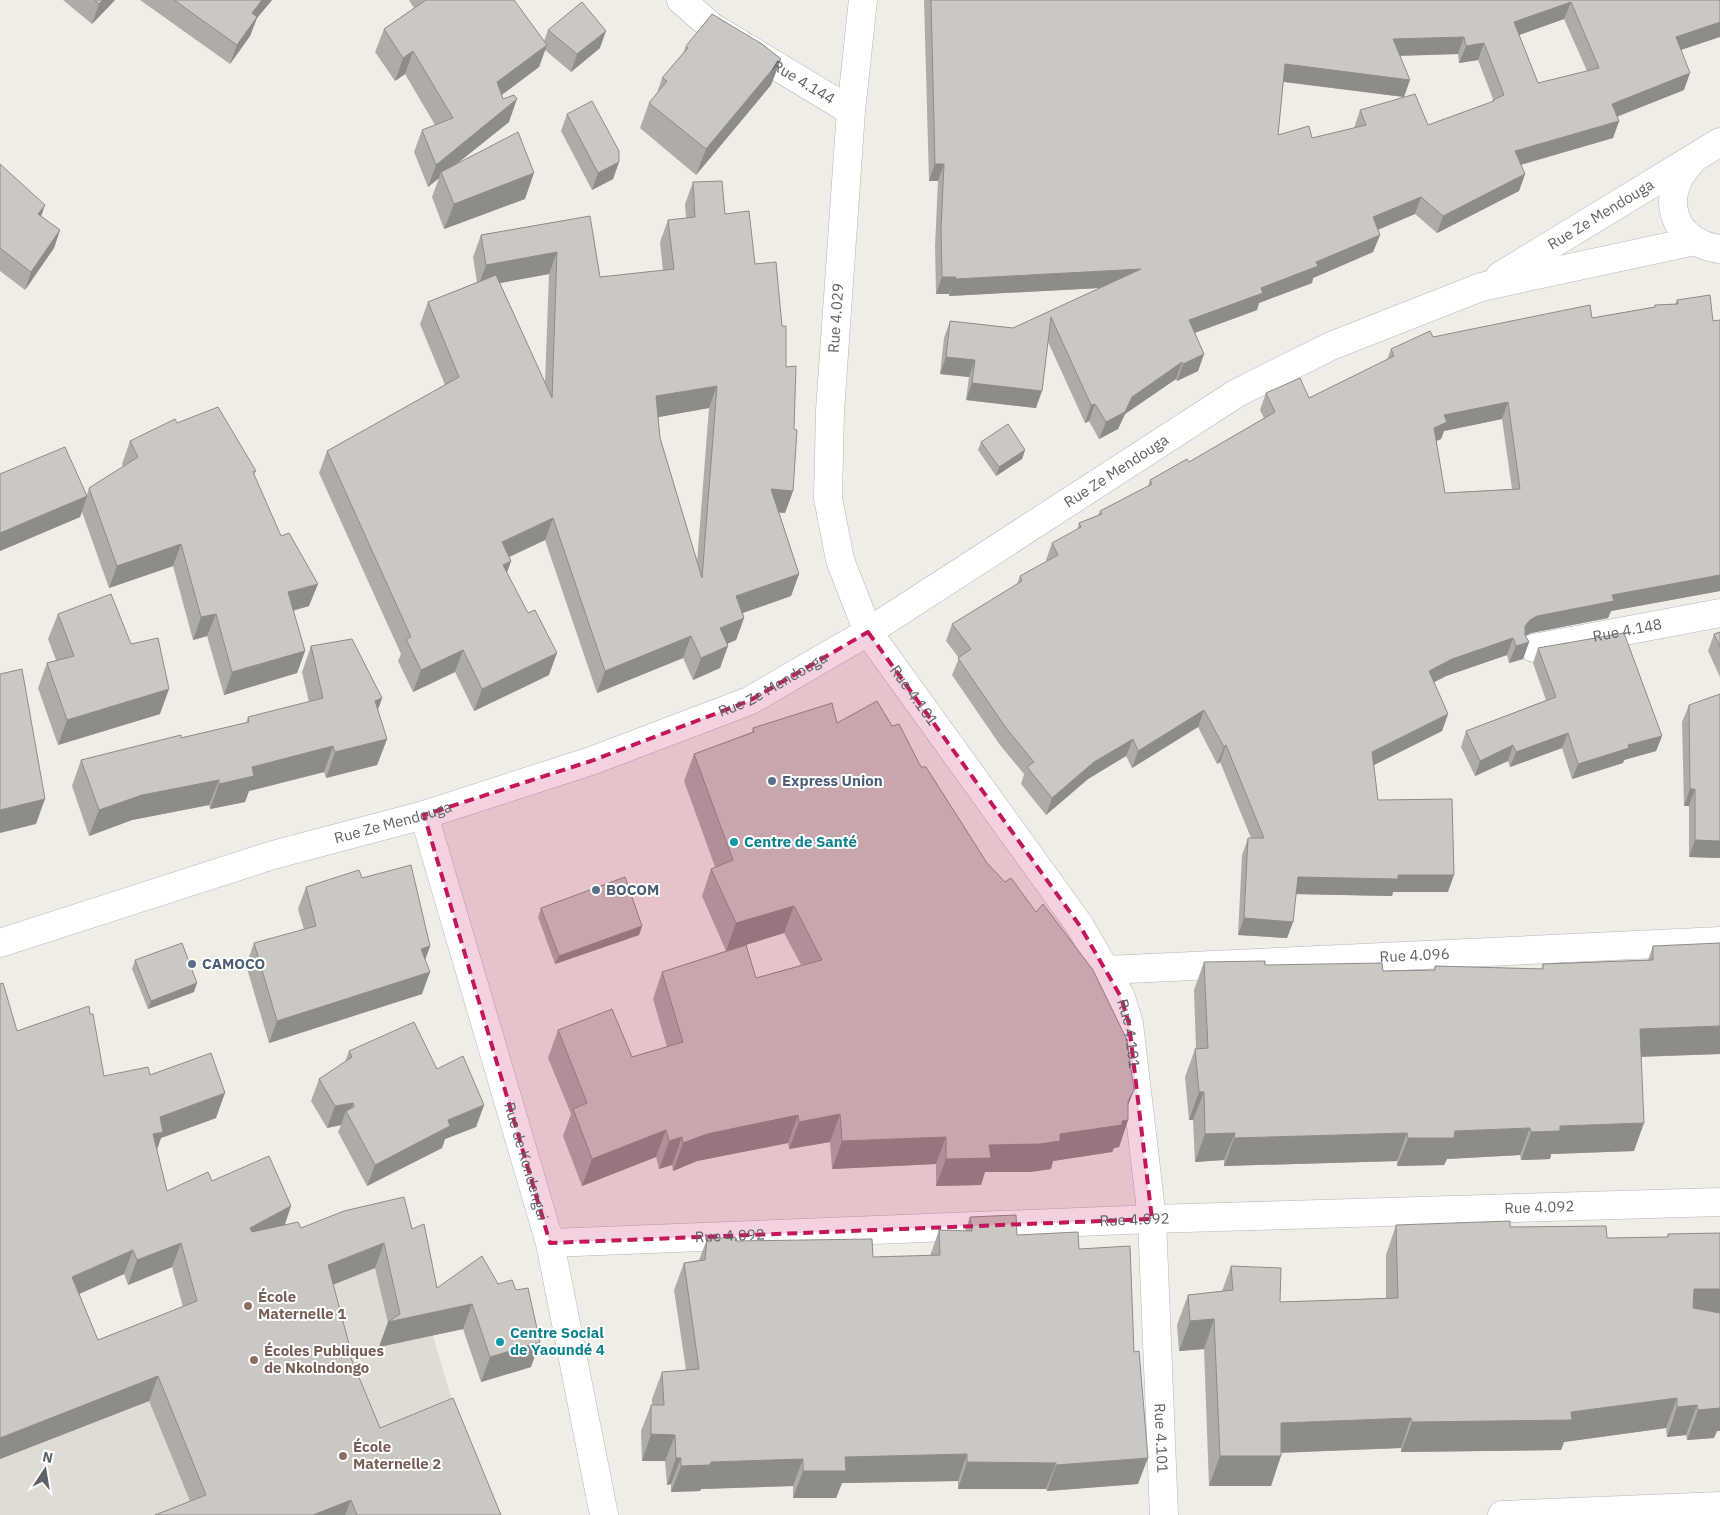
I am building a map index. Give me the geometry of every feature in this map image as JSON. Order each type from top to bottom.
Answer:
[{"type":"street","name":"Rue 4.144","points":[[681,0],[712,27],[851,111]]},
{"type":"street","name":"Rue 4.029","points":[[863,0],[851,111],[830,411],[828,498],[840,560],[868,632]]},
{"type":"street","name":"Rue Ze Mendouga","points":[[0,943],[274,854],[424,815],[591,761],[750,701],[868,632],[1237,393],[1331,346],[1482,287],[1720,142]]},
{"type":"street","points":[[1708,245],[1683,231],[1675,217],[1672,201],[1674,186],[1682,172],[1693,160],[1708,153],[1720,151]]},
{"type":"street","name":"Rue Ze Mendouga","points":[[1482,287],[1708,245]]},
{"type":"street","name":"Rue 4.148","points":[[1534,648],[1720,613]]},
{"type":"street","name":"Rue 4.101","points":[[868,632],[1080,926],[1121,997],[1129,1024],[1152,1219],[1164,1515]]},
{"type":"street","name":"Rue de Kondengui","points":[[424,815],[550,1243],[604,1515]]},
{"type":"street","name":"Rue 4.096","points":[[1107,970],[1720,941]]},
{"type":"street","name":"Rue 4.092","points":[[550,1243],[1152,1219],[1720,1202]]},
{"type":"street","points":[[1502,1515],[1720,1506]]},
{"type":"highlighted area","points":[[868,632],[1080,926],[1121,997],[1129,1024],[1152,1219],[550,1243],[424,815],[591,761],[749,701]]},
{"type":"shaded area","name":"Écoles Publiques de Nkolndongo","points":[[415,1249],[433,1336],[486,1515],[0,1515],[0,1385]]},
{"type":"building","points":[[95,0],[103,0],[99,4]]},
{"type":"building","points":[[174,0],[262,0],[252,13],[257,17],[237,45]]},
{"type":"building","points":[[426,0],[514,0],[547,45],[497,82],[503,99],[514,95],[517,99],[436,165],[422,130],[453,118],[413,51],[403,58],[384,29]]},
{"type":"building","points":[[931,0],[1720,0],[1720,22],[1676,37],[1690,73],[1612,104],[1619,121],[1515,151],[1525,174],[1443,216],[1421,197],[1373,217],[1380,235],[1316,262],[1318,266],[1261,288],[1263,293],[1189,320],[1204,354],[1183,364],[1182,362],[1132,397],[1125,412],[1106,422],[1095,404],[1091,405],[1051,317],[1042,391],[972,383],[975,360],[946,357],[950,321],[1013,328],[1141,269],[955,279],[956,277],[942,277],[941,229],[944,164],[935,164]],"holes":[[[1571,2],[1599,68],[1538,83],[1514,22]],[[1464,37],[1466,46],[1484,43],[1504,95],[1494,101],[1428,125],[1415,94],[1360,110],[1366,125],[1312,138],[1309,126],[1278,135],[1285,64],[1410,80],[1393,39]]]},
{"type":"building","points":[[582,2],[606,31],[577,54],[548,30]]},
{"type":"building","points":[[712,14],[762,44],[781,59],[706,149],[649,103],[667,81],[662,78],[688,48],[686,46]]},
{"type":"building","points":[[592,101],[619,151],[619,162],[598,173],[567,114]]},
{"type":"building","points":[[518,132],[534,173],[454,204],[441,172]]},
{"type":"building","points":[[0,164],[45,205],[38,214],[60,230],[31,272],[0,248]]},
{"type":"building","points":[[722,181],[725,214],[749,211],[755,264],[776,262],[782,326],[786,326],[786,367],[796,366],[794,429],[797,430],[793,491],[771,489],[799,574],[736,596],[744,618],[720,628],[728,646],[701,658],[691,636],[605,671],[553,518],[502,542],[511,561],[503,565],[528,613],[535,610],[557,653],[482,689],[463,650],[421,670],[406,639],[411,637],[327,451],[459,377],[428,302],[496,275],[552,398],[557,252],[486,265],[481,235],[590,216],[600,277],[674,269],[668,220],[695,217],[693,182]],"holes":[[[717,386],[702,578],[660,438],[656,396]]]},
{"type":"building","points":[[1710,295],[1713,321],[1720,320],[1720,575],[1612,595],[1614,601],[1537,616],[1525,626],[1525,635],[1529,642],[1516,646],[1513,638],[1452,659],[1429,671],[1448,714],[1372,752],[1378,800],[1452,799],[1454,875],[1398,875],[1398,879],[1298,877],[1293,922],[1244,918],[1248,838],[1264,838],[1226,745],[1224,747],[1204,710],[1138,751],[1133,739],[1094,762],[1052,798],[1027,767],[1034,762],[1006,728],[958,658],[971,649],[952,624],[1022,581],[1020,576],[1058,555],[1052,543],[1081,527],[1079,523],[1102,514],[1100,511],[1152,484],[1150,480],[1187,459],[1189,462],[1275,412],[1266,393],[1300,378],[1309,398],[1394,356],[1391,349],[1430,331],[1433,337],[1590,305],[1592,318],[1655,307],[1655,305],[1678,304],[1677,300]],"holes":[[[1508,402],[1520,489],[1445,493],[1434,428],[1447,422],[1444,415]]]},
{"type":"building","points":[[218,407],[256,471],[253,472],[281,536],[289,533],[318,584],[288,592],[305,651],[232,672],[216,614],[201,617],[181,544],[117,566],[89,488],[138,457],[130,441],[175,419],[177,423]]},
{"type":"building","points":[[1008,424],[1025,450],[999,467],[981,442]]},
{"type":"building","points":[[65,447],[87,496],[0,533],[0,474]]},
{"type":"building","points":[[111,594],[131,644],[158,638],[169,689],[67,720],[47,663],[74,656],[58,614]]},
{"type":"building","points":[[1720,632],[1720,647],[1714,634]]},
{"type":"building","points":[[1624,633],[1662,736],[1628,745],[1629,748],[1578,764],[1568,733],[1516,752],[1513,745],[1480,761],[1466,731],[1556,697],[1538,648]]},
{"type":"building","points":[[352,639],[382,698],[375,701],[387,739],[335,752],[333,746],[252,767],[254,776],[219,784],[219,780],[142,795],[99,810],[81,760],[181,735],[181,738],[249,722],[248,717],[323,698],[311,646]]},
{"type":"building","points":[[22,669],[45,799],[0,810],[0,674]]},
{"type":"building","points":[[1720,694],[1720,841],[1695,840],[1695,789],[1690,789],[1689,705]]},
{"type":"building","points":[[877,701],[892,726],[899,724],[921,767],[926,767],[987,863],[1005,882],[1011,878],[1036,912],[1043,904],[1093,970],[1127,1040],[1134,1090],[1128,1101],[1128,1120],[1122,1121],[1122,1125],[1060,1134],[1060,1141],[1040,1144],[989,1145],[991,1158],[946,1159],[946,1137],[842,1141],[840,1114],[799,1122],[798,1115],[707,1134],[683,1143],[682,1137],[669,1141],[666,1130],[592,1159],[573,1109],[587,1103],[558,1030],[612,1009],[632,1057],[683,1042],[662,972],[746,945],[756,978],[822,960],[794,906],[736,923],[711,869],[733,860],[694,754],[754,732],[753,728],[832,703],[837,723]]},
{"type":"building","points":[[411,865],[430,946],[421,949],[430,972],[277,1021],[254,943],[316,926],[306,887],[359,870],[362,878]]},
{"type":"building","points":[[625,877],[642,926],[559,956],[541,908]]},
{"type":"building","points":[[182,943],[197,983],[151,1001],[135,960]]},
{"type":"building","points":[[1720,943],[1720,1026],[1640,1029],[1644,1123],[1560,1126],[1560,1131],[1531,1132],[1530,1128],[1455,1131],[1454,1138],[1408,1138],[1407,1133],[1234,1138],[1235,1133],[1205,1134],[1204,1092],[1199,1092],[1195,1049],[1208,1048],[1204,962],[1265,961],[1265,965],[1382,963],[1383,971],[1435,970],[1435,966],[1543,969],[1543,964],[1653,960],[1653,946]]},
{"type":"building","points":[[3,983],[17,1031],[89,1006],[90,1014],[93,1014],[104,1076],[148,1067],[150,1075],[211,1053],[225,1093],[160,1117],[163,1132],[153,1134],[167,1191],[208,1172],[212,1181],[269,1156],[291,1206],[250,1228],[252,1232],[298,1222],[301,1228],[344,1211],[404,1197],[412,1229],[424,1224],[437,1288],[482,1256],[498,1284],[512,1280],[516,1290],[528,1288],[540,1342],[490,1357],[472,1304],[388,1322],[400,1314],[384,1243],[328,1265],[349,1344],[346,1346],[380,1428],[453,1398],[501,1515],[357,1515],[351,1500],[313,1515],[155,1515],[206,1495],[158,1376],[0,1438],[0,984]],"holes":[[[181,1243],[197,1301],[98,1340],[72,1277],[133,1250],[137,1260]]]},
{"type":"building","points":[[414,1022],[437,1069],[463,1056],[484,1105],[448,1120],[450,1126],[375,1165],[346,1111],[354,1107],[353,1103],[335,1106],[319,1079],[352,1057],[349,1051]]},
{"type":"building","points":[[1016,1215],[1017,1235],[1078,1232],[1079,1249],[1130,1246],[1134,1352],[1139,1351],[1148,1458],[1056,1465],[1056,1463],[967,1462],[967,1454],[845,1457],[846,1471],[803,1471],[803,1459],[711,1462],[710,1465],[681,1466],[681,1458],[676,1458],[675,1435],[651,1434],[651,1405],[664,1405],[662,1372],[699,1369],[684,1263],[705,1260],[707,1239],[736,1237],[736,1241],[872,1239],[873,1257],[940,1255],[939,1230],[972,1231],[970,1217]]},
{"type":"building","points":[[1510,1221],[1510,1227],[1606,1226],[1607,1238],[1668,1237],[1668,1234],[1720,1233],[1720,1289],[1694,1289],[1693,1308],[1720,1313],[1720,1408],[1698,1410],[1697,1405],[1677,1407],[1677,1398],[1571,1412],[1572,1420],[1412,1422],[1411,1418],[1281,1423],[1281,1456],[1220,1456],[1214,1319],[1190,1321],[1188,1295],[1233,1290],[1231,1266],[1281,1268],[1280,1302],[1398,1298],[1396,1225]]},
{"type":"place","name":"Express Union","points":[[772,781]]},
{"type":"place","name":"Centre de Santé","points":[[734,842]]},
{"type":"place","name":"BOCOM","points":[[596,890]]},
{"type":"place","name":"CAMOCO","points":[[192,964]]},
{"type":"place","name":"École Maternelle 1","points":[[248,1306]]},
{"type":"place","name":"Centre Social de Yaoundé 4","points":[[500,1342]]},
{"type":"place","name":"Écoles Publiques de Nkolndongo","points":[[254,1360]]},
{"type":"place","name":"École Maternelle 2","points":[[343,1456]]}]
